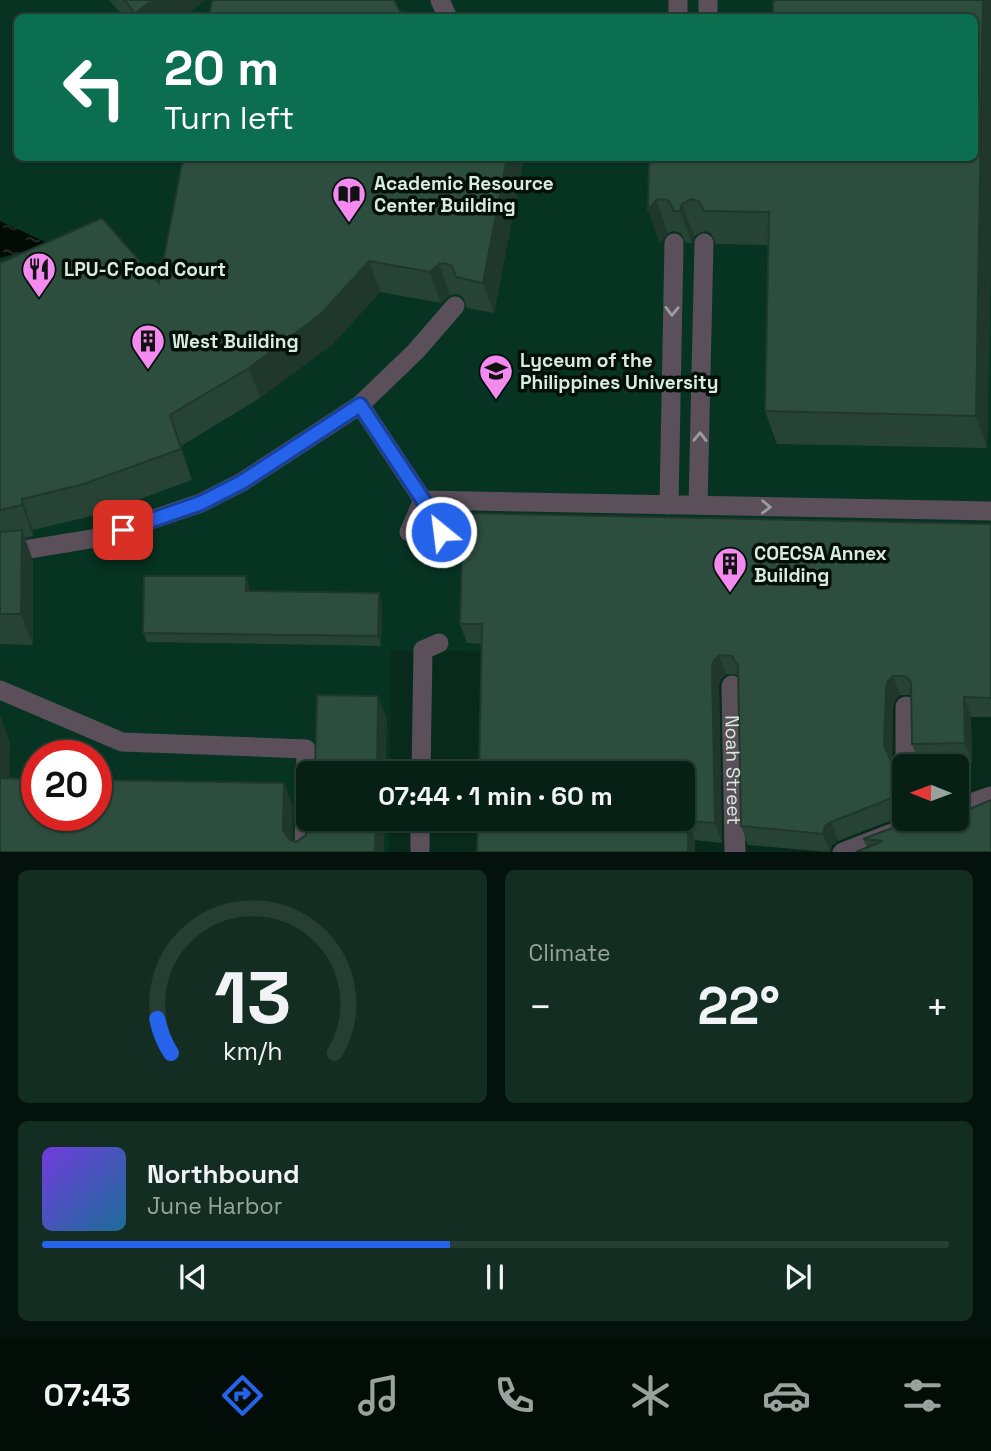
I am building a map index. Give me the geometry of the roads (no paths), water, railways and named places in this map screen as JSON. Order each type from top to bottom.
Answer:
[{"type":"street","name":"Noah Street","points":[[732,686],[735,852]]},
{"type":"street","points":[[906,707],[906,754]]},
{"type":"street","points":[[970,804],[991,797]]},
{"type":"street","points":[[843,852],[892,831]]},
{"type":"lane","points":[[669,505],[674,243]]},
{"type":"lane","points":[[698,505],[704,243]]},
{"type":"lane","points":[[0,554],[97,538],[201,503],[242,482],[360,405],[416,351],[455,306]]},
{"type":"lane","points":[[360,405],[441,532]]},
{"type":"lane","points":[[423,500],[991,511]]},
{"type":"lane","points":[[409,532],[423,500]]},
{"type":"lane","points":[[421,761],[423,645]]},
{"type":"lane","points":[[0,690],[121,742],[306,749],[304,852]]},
{"type":"lane","points":[[420,831],[420,852]]},
{"type":"water","points":[[0,221],[50,244],[0,258]]},
{"type":"place","name":"Academic Resource Center Building","points":[[349,224]]},
{"type":"place","name":"LPU-C Food Court","points":[[39,299]]},
{"type":"place","name":"West Building","points":[[148,371]]},
{"type":"place","name":"Lyceum of the Philippines University","points":[[496,401]]},
{"type":"place","name":"COECSA Annex Building","points":[[730,594]]}]
